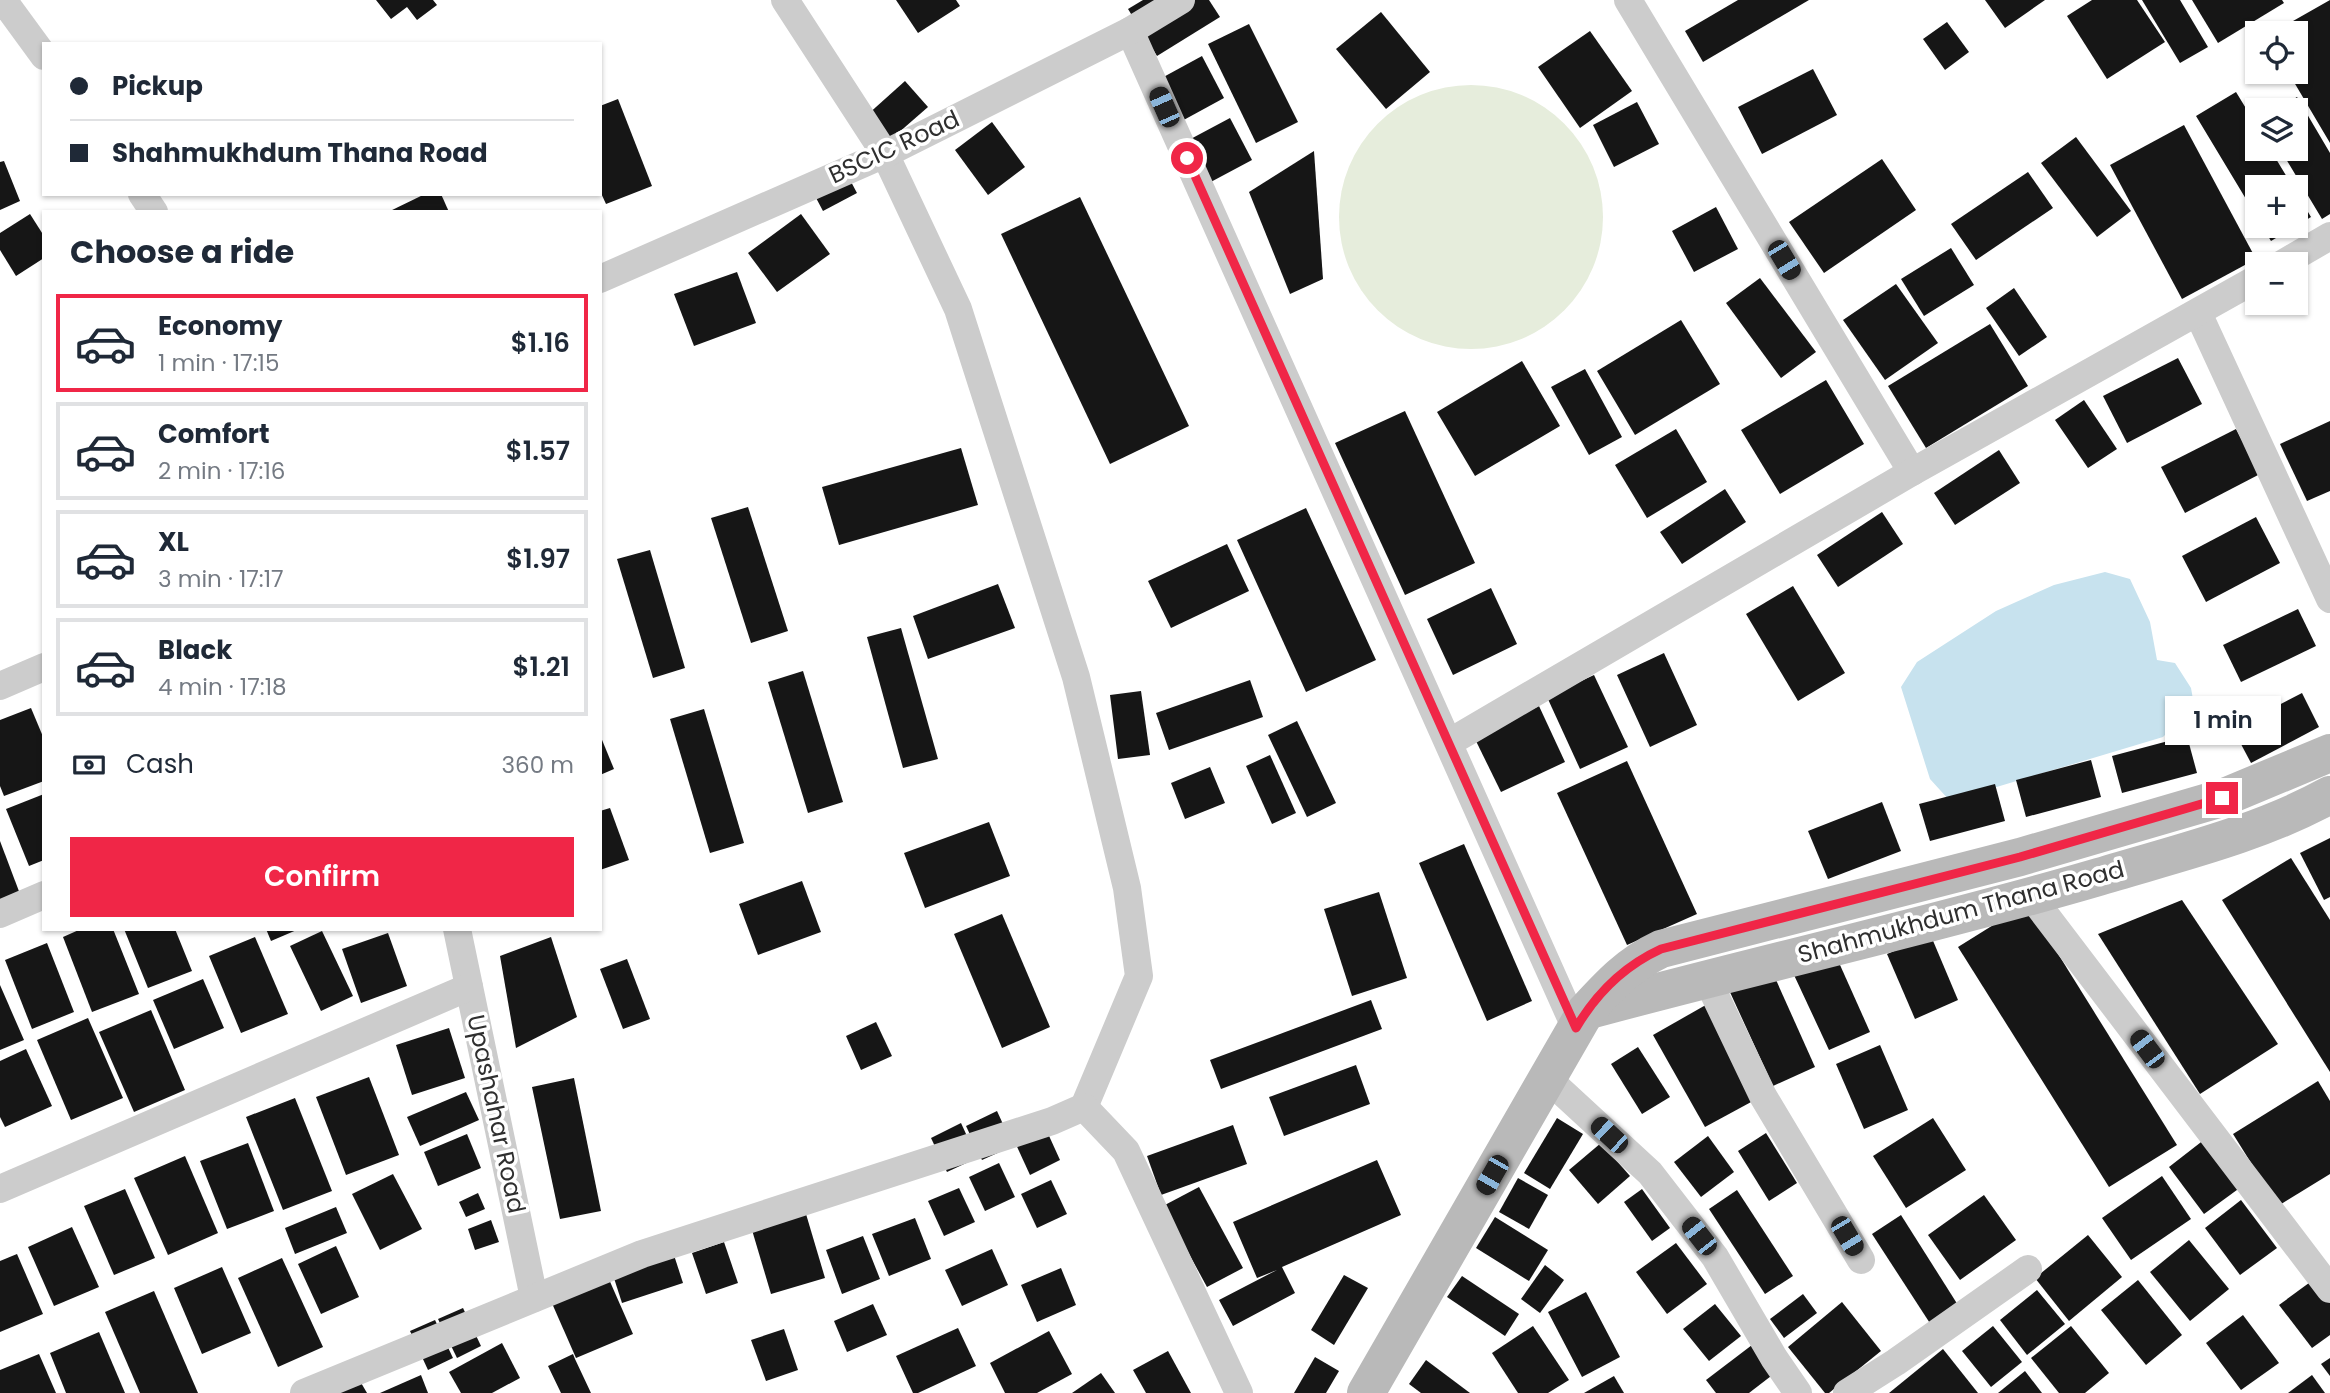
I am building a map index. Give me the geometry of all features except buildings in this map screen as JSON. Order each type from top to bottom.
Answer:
[{"type":"main road","name":"Shahmukhdum Thana Road","points":[[1366,1393],[1581,1020],[1622,972],[1641,958],[1661,949],[2020,857],[2222,798],[2330,753]]},
{"type":"main road","name":"Shahmukhdum Thana Road","points":[[1581,1020],[1707,979],[2031,896],[2236,836],[2330,796]]},
{"type":"street","points":[[3,0],[42,53]]},
{"type":"street","points":[[304,1393],[642,1254],[1052,1121],[1084,1107],[1139,976],[1127,888],[1076,677],[962,322],[885,154],[785,0]]},
{"type":"street","name":"BSCIC Road","points":[[602,278],[885,154],[1130,31],[1181,0]]},
{"type":"street","points":[[1628,0],[1912,472]]},
{"type":"street","points":[[1130,31],[1450,742],[1581,1020]]},
{"type":"street","points":[[2303,252],[2330,236]]},
{"type":"street","points":[[1450,742],[1912,472],[2245,286]]},
{"type":"street","points":[[2198,313],[2330,599]]},
{"type":"street","points":[[0,686],[42,668]]},
{"type":"street","points":[[0,914],[42,896]]},
{"type":"street","points":[[2031,896],[2330,1289]]},
{"type":"street","name":"Upashahar Road","points":[[457,931],[534,1298]]},
{"type":"street","points":[[1707,979],[1763,1096],[1861,1260]]},
{"type":"street","points":[[0,1189],[469,987]]},
{"type":"street","points":[[1548,1079],[1650,1173],[1715,1256],[1798,1393]]},
{"type":"street","points":[[1084,1107],[1126,1151],[1239,1393]]},
{"type":"street","points":[[1847,1393],[1896,1362],[2028,1269]]},
{"type":"green space","points":[[1471,85],[1497,88],[1521,95],[1555,115],[1573,133],[1593,167],[1600,191],[1603,217],[1600,243],[1593,267],[1573,301],[1555,319],[1521,339],[1497,346],[1471,349],[1445,346],[1421,339],[1387,319],[1369,301],[1349,267],[1342,243],[1339,217],[1342,191],[1349,167],[1369,133],[1387,115],[1421,95],[1445,88]]},
{"type":"water","points":[[2105,572],[2130,579],[2150,622],[2157,660],[2175,663],[2191,688],[2194,705],[2163,737],[1950,801],[1930,779],[1901,687],[1917,662],[1996,611],[2054,585]]},
{"type":"route","points":[[1187,158],[1576,1028],[1586,1011],[1622,972],[1641,958],[1661,949],[2020,857],[2222,798]]}]
